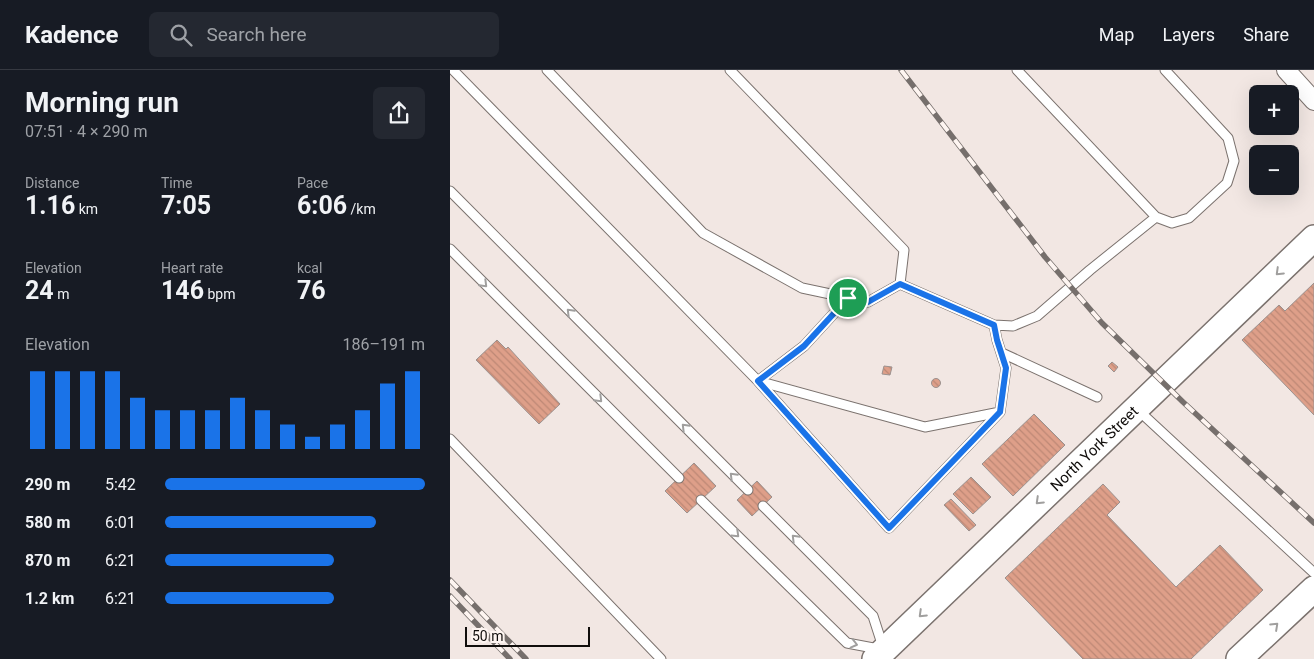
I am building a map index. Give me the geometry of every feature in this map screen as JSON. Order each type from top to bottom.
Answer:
[{"type":"main road","name":"North York Street","points":[[883,656],[1136,408],[1314,238]]},
{"type":"main road","points":[[1239,659],[1314,589]]},
{"type":"street","points":[[1286,70],[1314,101]]},
{"type":"lane","points":[[453,70],[758,381],[889,528],[1000,412],[1006,368],[994,325]]},
{"type":"lane","points":[[547,70],[703,234],[802,288],[868,302],[900,284]]},
{"type":"lane","points":[[730,70],[904,250],[900,284]]},
{"type":"lane","points":[[1017,70],[1156,218],[1172,222],[1189,218],[1227,183],[1234,161],[1228,138],[1165,70]]},
{"type":"lane","points":[[450,191],[748,490]]},
{"type":"lane","points":[[900,284],[994,325],[1013,326],[1037,316],[1090,270],[1156,218]]},
{"type":"lane","points":[[450,249],[679,478]]},
{"type":"lane","points":[[758,381],[804,346],[848,298]]},
{"type":"lane","points":[[1002,353],[1097,397]]},
{"type":"lane","points":[[758,381],[925,427],[1000,412]]},
{"type":"lane","points":[[1136,408],[1314,573]]},
{"type":"lane","points":[[450,439],[661,659]]},
{"type":"lane","points":[[701,500],[846,643],[883,656]]},
{"type":"lane","points":[[763,506],[873,616],[883,656]]},
{"type":"building","points":[[1314,283],[1314,415],[1242,340],[1279,305],[1285,311]]},
{"type":"building","points":[[497,340],[506,349],[508,347],[560,404],[539,424],[476,360]]},
{"type":"building","points":[[1112,362],[1118,367],[1114,372],[1108,366]]},
{"type":"building","points":[[884,366],[892,367],[890,375],[882,374]]},
{"type":"building","points":[[936,378],[941,383],[936,388],[931,383]]},
{"type":"building","points":[[1034,414],[1065,445],[1013,496],[982,464]]},
{"type":"building","points":[[694,463],[716,486],[687,513],[665,491]]},
{"type":"building","points":[[971,477],[991,497],[973,514],[953,494]]},
{"type":"building","points":[[757,481],[772,497],[752,516],[737,500]]},
{"type":"building","points":[[1103,484],[1120,502],[1107,515],[1176,587],[1220,545],[1263,590],[1191,659],[1083,659],[1005,578]]},
{"type":"building","points":[[951,499],[976,525],[969,531],[944,505]]},
{"type":"railway","points":[[901,70],[1045,257],[1102,323],[1183,402],[1314,523]]},
{"type":"railway","points":[[450,580],[526,659]]},
{"type":"railway","points":[[450,596],[510,659]]},
{"type":"route","points":[[900,284],[994,325],[1006,368],[1000,412],[889,528],[758,381],[804,346],[848,298],[868,302],[900,284]]}]
